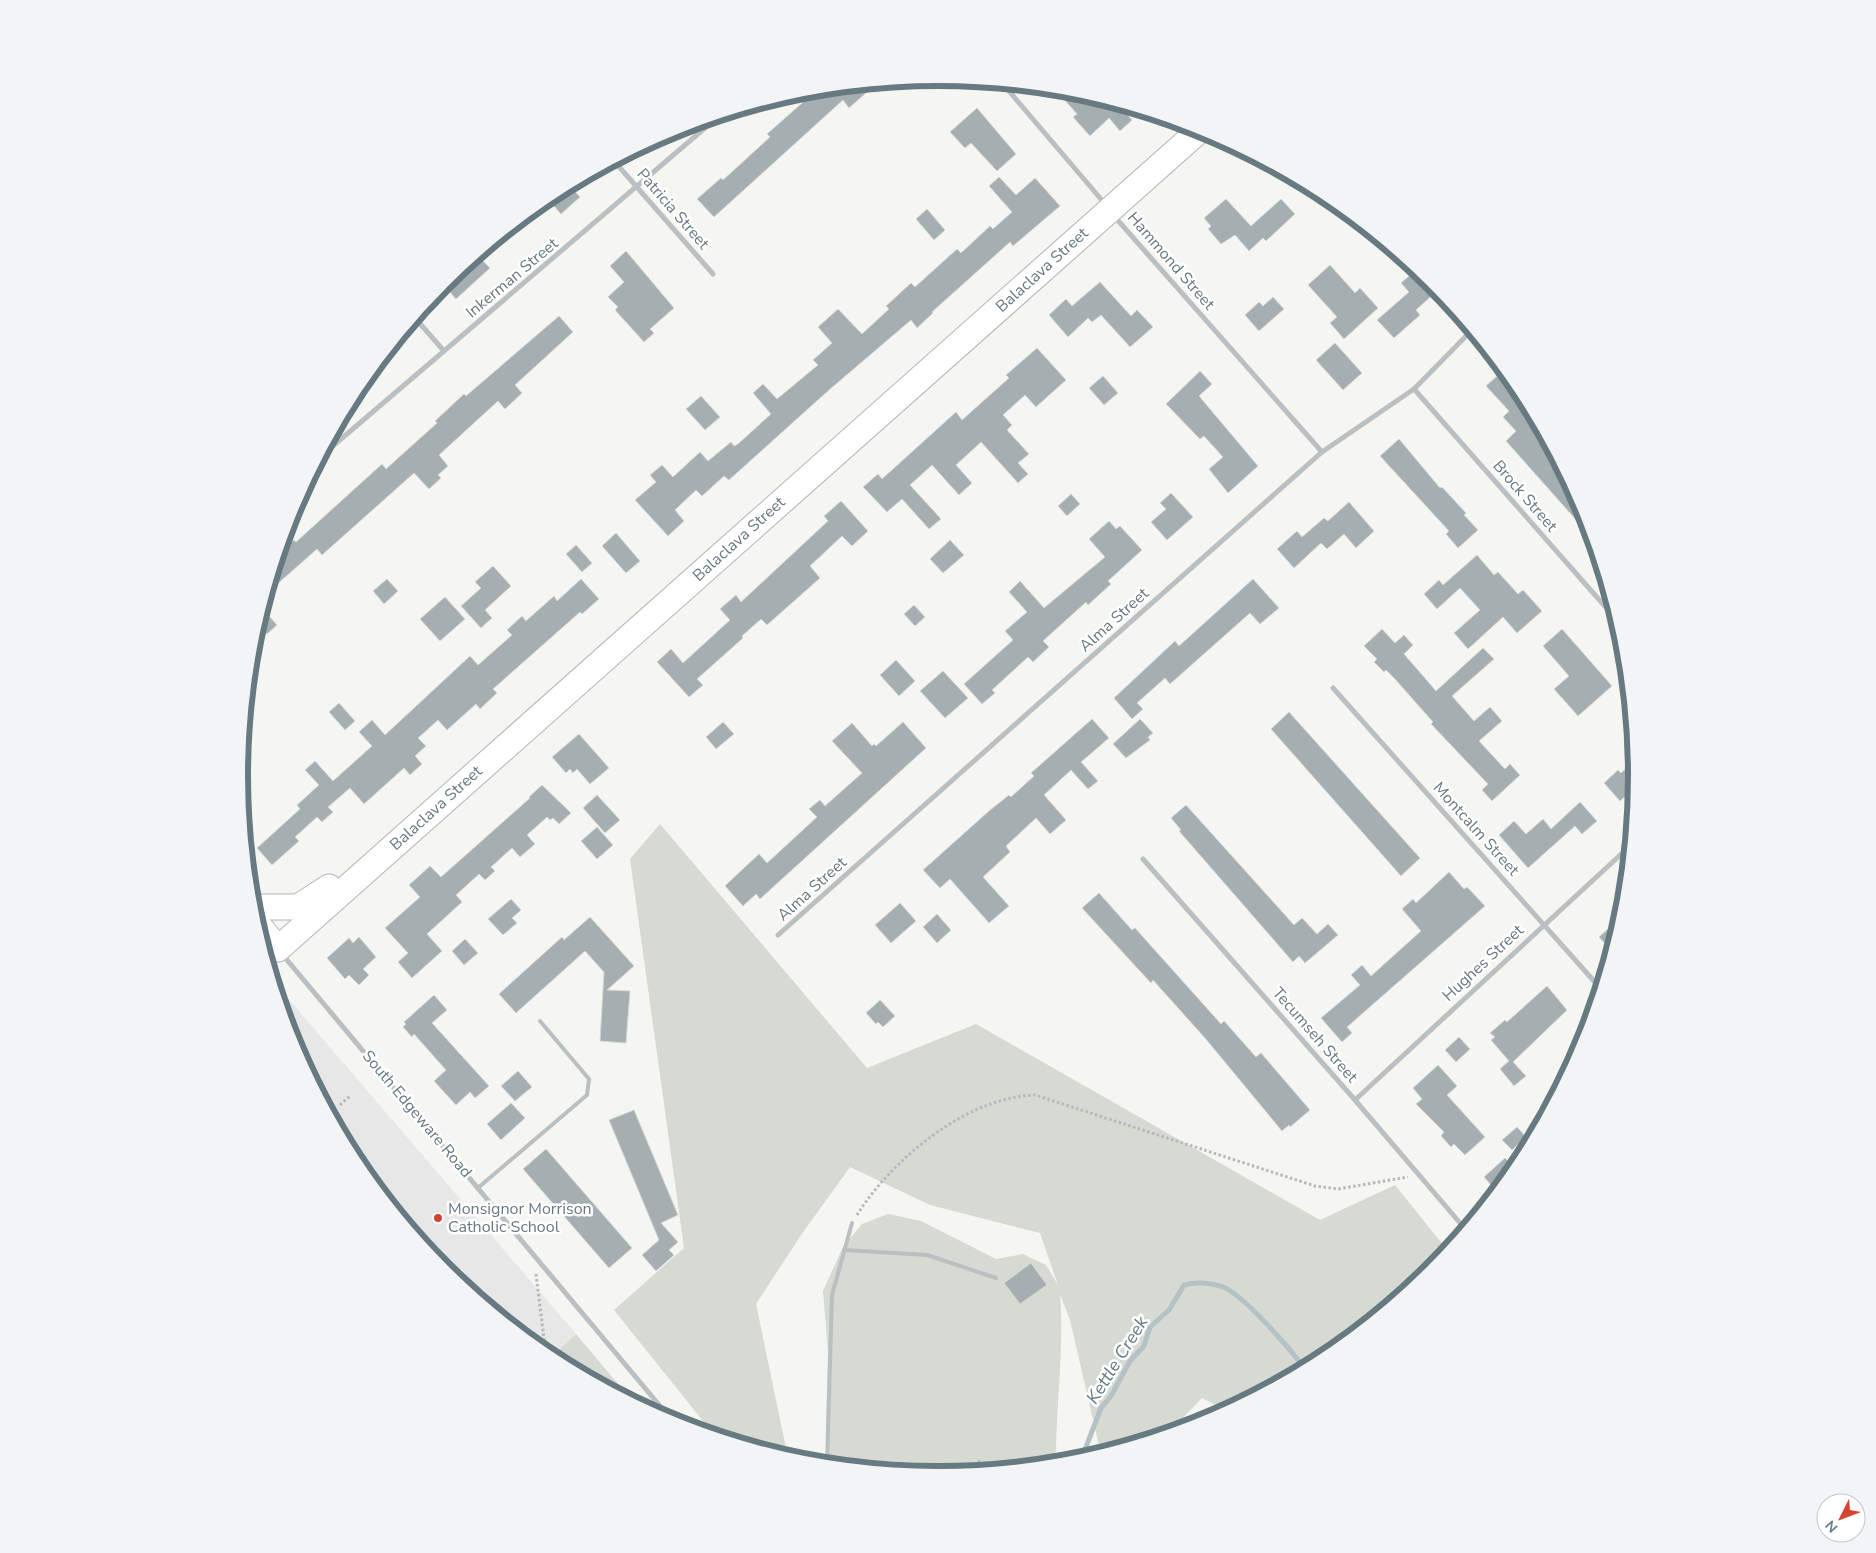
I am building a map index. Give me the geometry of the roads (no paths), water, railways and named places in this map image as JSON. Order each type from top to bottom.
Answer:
[{"type":"street","name":"Hammond Street","points":[[1008,90],[1110,210],[1322,452]]},
{"type":"street","name":"Inkerman Street","points":[[332,447],[709,126]]},
{"type":"street","name":"Balaclava Street","points":[[278,949],[1193,136]]},
{"type":"street","name":"Patricia Street","points":[[618,165],[713,274]]},
{"type":"street","points":[[418,322],[444,351]]},
{"type":"street","name":"Alma Street","points":[[778,936],[1322,452],[1414,389],[1468,334]]},
{"type":"street","name":"Brock Street","points":[[1414,389],[1608,609]]},
{"type":"street","name":"Montcalm Street","points":[[1333,688],[1596,984]]},
{"type":"street","points":[[260,907],[298,907],[398,842]]},
{"type":"street","name":"Hughes Street","points":[[1355,1100],[1624,852]]},
{"type":"street","name":"Tecumseh Street","points":[[1143,859],[1355,1100],[1462,1226]]},
{"type":"street","name":"South Edgeware Road","points":[[266,935],[663,1409]]},
{"type":"lane","points":[[479,1188],[587,1095],[589,1079],[540,1021]]},
{"type":"lane","points":[[827,1457],[832,1295],[852,1224]]},
{"type":"lane","points":[[845,1250],[927,1255],[996,1278]]},
{"type":"waterway","name":"Kettle Creek","points":[[1085,1450],[1101,1408],[1111,1396],[1130,1361],[1144,1346],[1150,1327],[1169,1310],[1184,1285],[1193,1283],[1209,1284],[1223,1287],[1232,1292],[1267,1324],[1300,1363]]},
{"type":"place","name":"Monsignor Morrison Catholic School","points":[[438,1218]]}]
